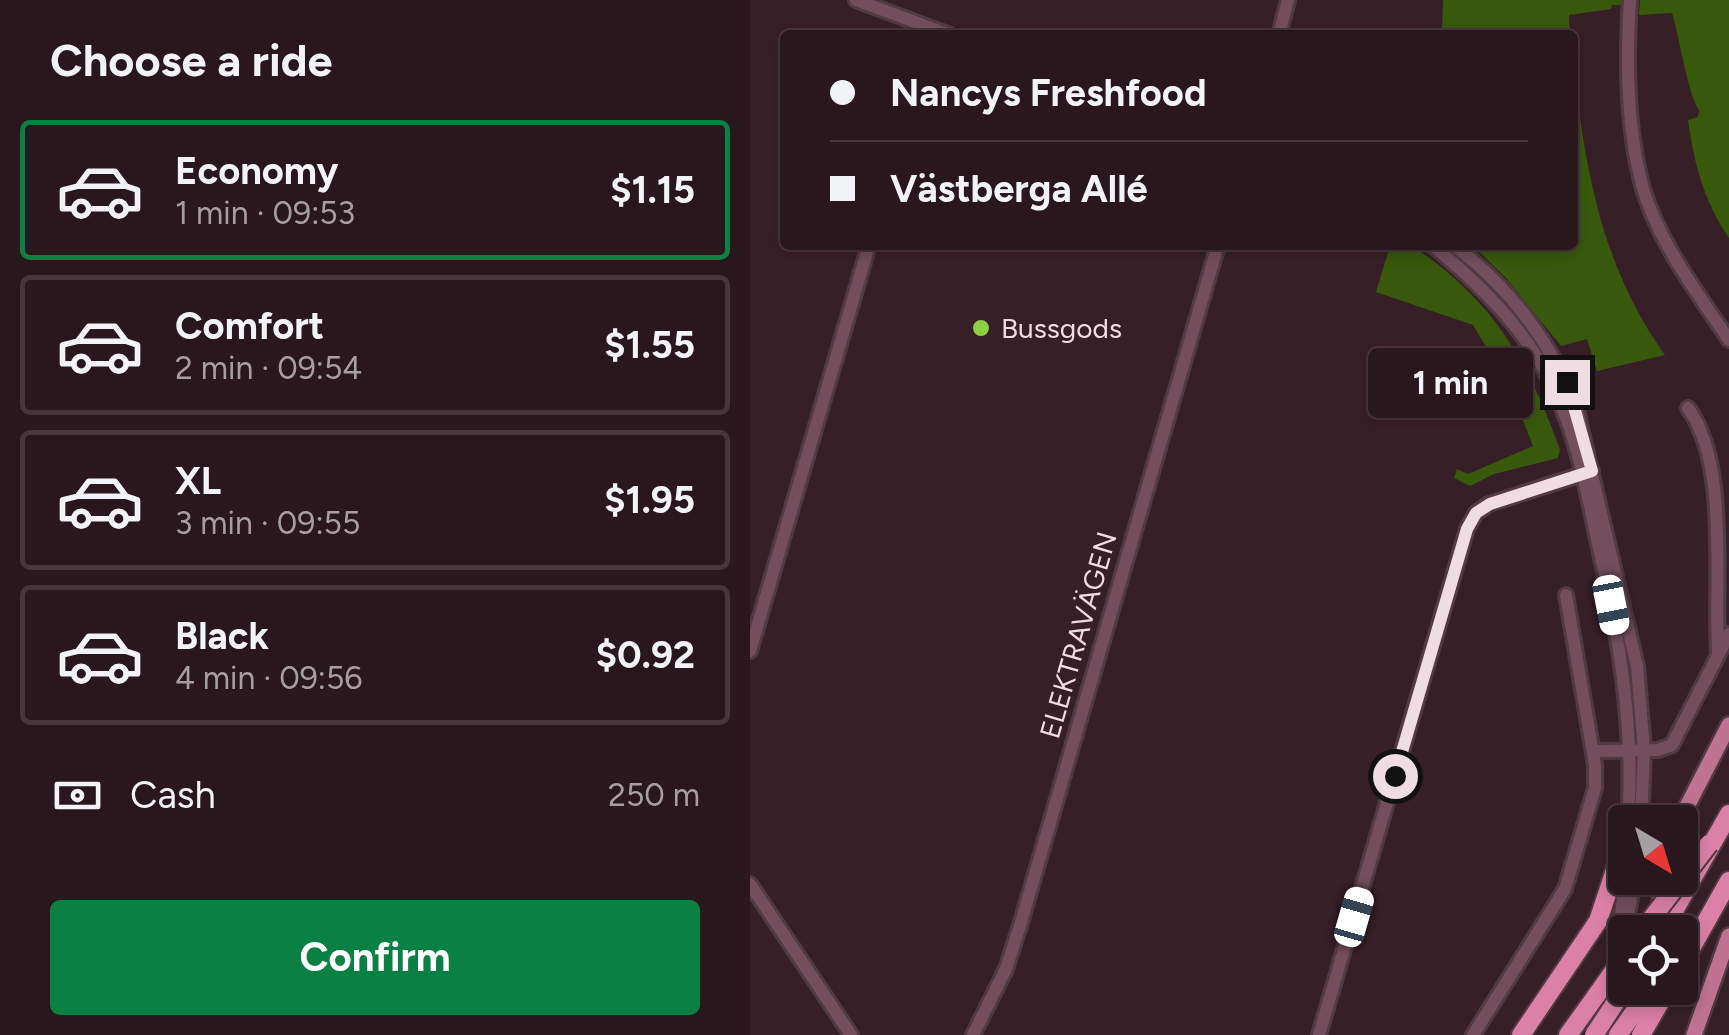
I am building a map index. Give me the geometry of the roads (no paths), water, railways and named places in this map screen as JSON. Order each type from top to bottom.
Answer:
[{"type":"highway","points":[[1668,915],[1729,814]]},
{"type":"highway","points":[[1647,915],[1709,844]]},
{"type":"highway","points":[[1698,919],[1729,873]]},
{"type":"highway","points":[[1698,936],[1729,881]]},
{"type":"highway","points":[[1522,1035],[1598,920],[1608,890]]},
{"type":"highway","points":[[1568,1035],[1608,979]]},
{"type":"highway","points":[[1594,1035],[1614,1005]]},
{"type":"highway","points":[[1618,1035],[1644,1005]]},
{"type":"highway","points":[[1642,1035],[1652,1005]]},
{"type":"main road","points":[[1689,805],[1729,725]]},
{"type":"main road","points":[[1694,1035],[1729,936]]},
{"type":"street","points":[[856,0],[925,30]]},
{"type":"street","points":[[1279,30],[1288,0]]},
{"type":"street","points":[[1630,0],[1633,131],[1644,192],[1677,260],[1729,340]]},
{"type":"street","points":[[750,651],[867,250]]},
{"type":"street","name":"ELEKTRAVÄGEN","points":[[974,1035],[1006,968],[1022,919],[1217,250]]},
{"type":"street","points":[[1438,250],[1486,292],[1536,357],[1561,405],[1587,473]]},
{"type":"street","points":[[1459,250],[1496,282],[1548,350],[1576,407],[1637,750],[1640,805]]},
{"type":"street","points":[[1688,408],[1705,426],[1719,497],[1718,653]]},
{"type":"street","points":[[1319,1035],[1467,529],[1476,513],[1490,504],[1587,473]]},
{"type":"street","points":[[1473,1035],[1565,890],[1595,788],[1593,752],[1566,594]]},
{"type":"street","points":[[1593,752],[1666,749],[1679,739],[1729,634]]},
{"type":"street","points":[[1630,805],[1637,750]]},
{"type":"street","points":[[750,884],[851,1035]]},
{"type":"street","points":[[1610,1035],[1616,1005]]},
{"type":"place","name":"Bussgods","points":[[981,328]]}]
